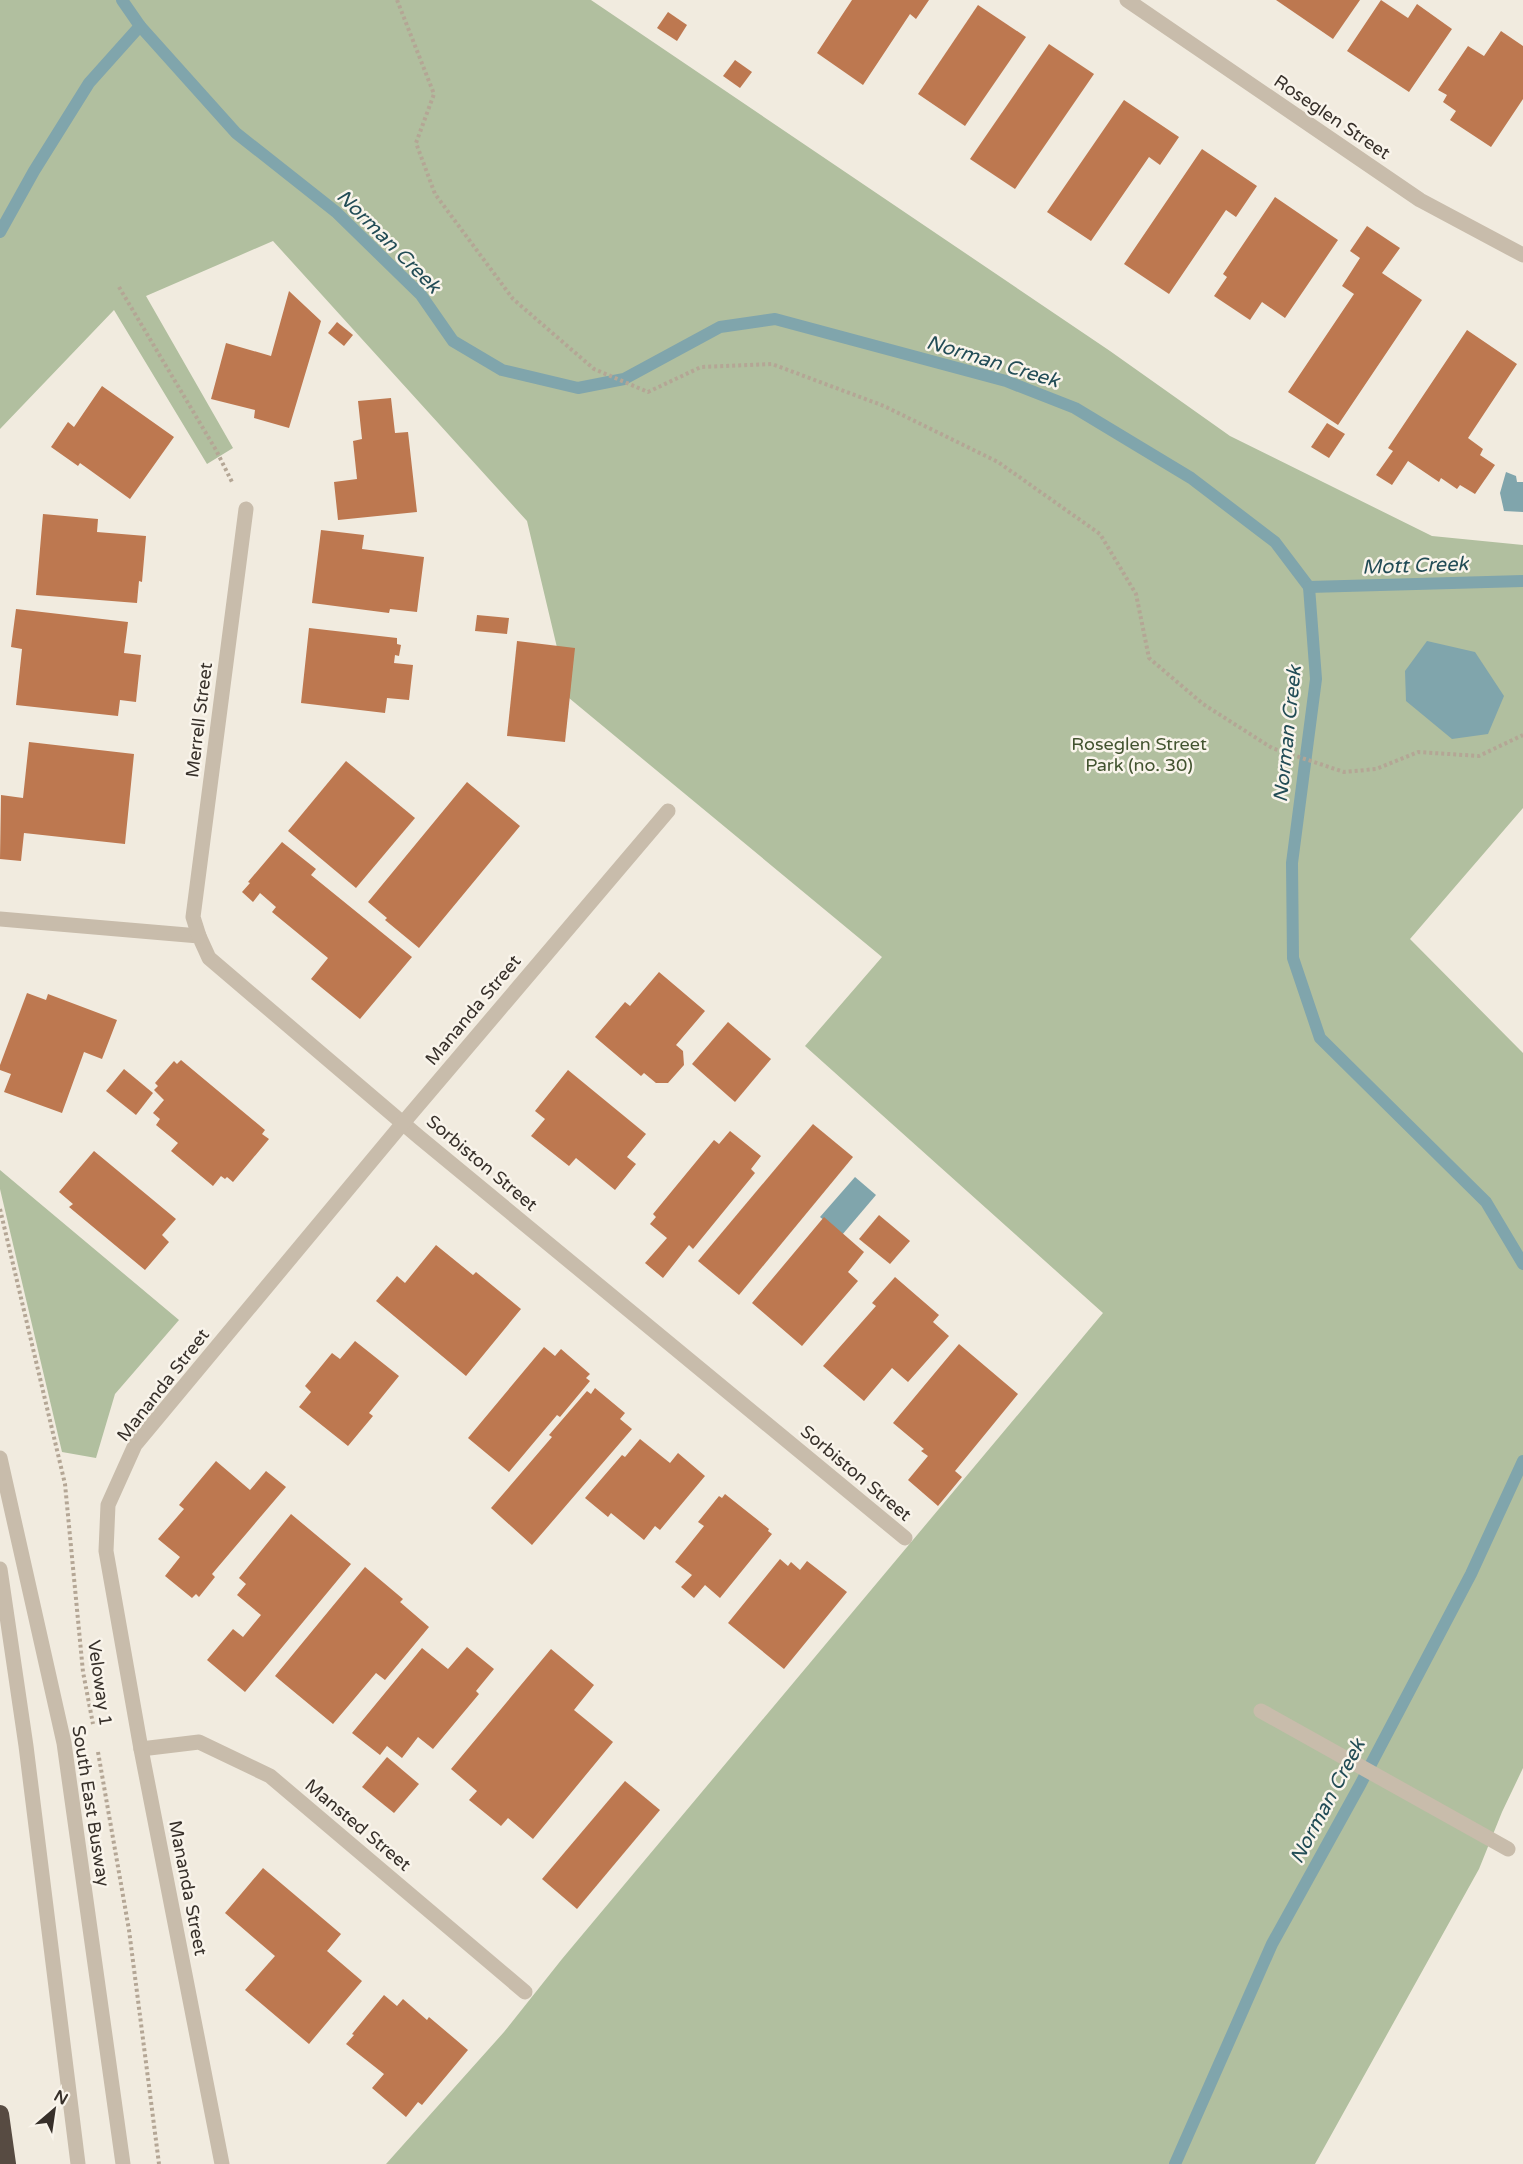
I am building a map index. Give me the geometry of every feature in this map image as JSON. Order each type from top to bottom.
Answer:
[{"type":"highway","points":[[0,2114],[7,2164]]},
{"type":"street","name":"Roseglen Street","points":[[1126,0],[1420,200],[1523,255]]},
{"type":"street","name":"Merrell Street","points":[[199,936],[193,917],[246,509]]},
{"type":"street","name":"Mananda Street","points":[[222,2164],[141,1749],[106,1551],[108,1504],[135,1445],[403,1123],[668,811]]},
{"type":"street","points":[[0,919],[199,936]]},
{"type":"street","name":"Sorbiston Street","points":[[199,936],[209,958],[403,1123],[905,1538]]},
{"type":"street","name":"South East Busway","points":[[0,1458],[63,1743],[123,2164]]},
{"type":"street","points":[[0,1569],[26,1746],[78,2164]]},
{"type":"street","points":[[1261,1711],[1508,1849]]},
{"type":"street","name":"Mansted Street","points":[[141,1749],[199,1742],[270,1776],[525,1992]]},
{"type":"path","points":[[397,0],[434,94],[416,143],[435,194],[513,299],[594,369],[648,392],[701,367],[772,364],[884,406],[998,462],[1100,534],[1136,594],[1149,658],[1203,704],[1272,748],[1344,772],[1376,769],[1418,752],[1479,756],[1523,735]]},
{"type":"path","points":[[119,287],[216,450],[246,509]]},
{"type":"path","name":"Veloway 1","points":[[0,1209],[65,1484],[83,1672],[94,1731]]},
{"type":"path","name":"Veloway 1","points":[[96,1743],[129,1930],[159,2164]]},
{"type":"green space","name":"Roseglen Street Park (no. 30)","points":[[0,0],[591,0],[1110,351],[1230,436],[1432,536],[1523,545],[1523,808],[1410,939],[1523,1053],[1523,1768],[1479,1869],[1315,2164],[386,2164],[504,2032],[562,1959],[1103,1313],[805,1046],[882,957],[569,698],[527,521],[273,241],[146,296],[233,448],[207,464],[114,310],[0,429]]},
{"type":"green space","points":[[0,1170],[179,1320],[115,1394],[96,1458],[62,1452],[0,1189]]},
{"type":"water","points":[[1506,472],[1516,476],[1517,482],[1523,482],[1523,512],[1504,511],[1500,493]]},
{"type":"water","points":[[1427,641],[1475,652],[1504,696],[1488,734],[1452,739],[1406,701],[1405,671]]},
{"type":"water","points":[[855,1177],[876,1195],[842,1235],[820,1217]]},
{"type":"building","points":[[852,0],[929,0],[916,19],[910,14],[863,85],[817,53]]},
{"type":"building","points":[[1276,0],[1360,0],[1333,39]]},
{"type":"building","points":[[1381,0],[1408,18],[1417,4],[1452,29],[1409,92],[1347,51]]},
{"type":"building","points":[[978,5],[1026,37],[965,126],[918,94]]},
{"type":"building","points":[[668,12],[687,25],[677,41],[657,28]]},
{"type":"building","points":[[1501,31],[1523,46],[1523,99],[1491,147],[1450,120],[1456,111],[1443,102],[1447,95],[1438,90],[1468,46],[1484,56]]},
{"type":"building","points":[[1049,44],[1094,74],[1015,189],[970,159]]},
{"type":"building","points":[[735,60],[752,72],[740,88],[723,76]]},
{"type":"building","points":[[1124,100],[1179,137],[1160,165],[1149,157],[1091,241],[1047,212]]},
{"type":"building","points":[[1202,149],[1257,186],[1236,217],[1226,210],[1169,294],[1124,264]]},
{"type":"building","points":[[1275,197],[1338,240],[1285,318],[1262,302],[1250,320],[1214,296],[1227,277],[1223,274]]},
{"type":"building","points":[[1367,226],[1400,248],[1382,273],[1422,300],[1338,425],[1288,392],[1354,294],[1342,286],[1360,258],[1350,251]]},
{"type":"building","points":[[289,291],[321,321],[289,428],[254,418],[255,410],[211,399],[226,343],[271,356]]},
{"type":"building","points":[[337,322],[353,335],[344,346],[328,333]]},
{"type":"building","points":[[1467,330],[1517,364],[1468,438],[1483,449],[1480,455],[1495,465],[1475,494],[1460,485],[1457,489],[1441,478],[1439,482],[1408,461],[1392,485],[1376,475],[1393,451],[1388,448]]},
{"type":"building","points":[[102,386],[174,437],[130,499],[80,463],[78,466],[51,447],[68,422],[74,427]]},
{"type":"building","points":[[391,398],[395,433],[408,432],[417,512],[338,520],[334,482],[357,479],[353,441],[362,439],[358,401]]},
{"type":"building","points":[[1327,423],[1345,434],[1329,458],[1311,447]]},
{"type":"building","points":[[43,514],[98,519],[97,532],[146,536],[142,582],[139,581],[137,603],[36,595]]},
{"type":"building","points":[[321,530],[364,535],[362,549],[424,557],[417,612],[390,609],[389,613],[312,603]]},
{"type":"building","points":[[16,609],[128,622],[124,653],[141,655],[136,702],[120,700],[118,716],[16,705],[22,649],[11,647]]},
{"type":"building","points":[[477,615],[509,618],[507,634],[475,631]]},
{"type":"building","points":[[309,628],[397,638],[397,644],[401,645],[399,656],[395,655],[394,663],[413,665],[409,700],[387,698],[385,713],[301,703]]},
{"type":"building","points":[[517,641],[575,648],[565,742],[507,736]]},
{"type":"building","points":[[29,742],[134,754],[125,844],[24,833],[21,861],[0,859],[1,795],[23,798]]},
{"type":"building","points":[[346,761],[415,818],[356,888],[288,831]]},
{"type":"building","points":[[467,782],[520,826],[419,948],[385,920],[387,918],[368,902]]},
{"type":"building","points":[[282,842],[316,869],[311,875],[412,957],[360,1019],[311,979],[328,958],[272,912],[276,907],[260,893],[253,902],[242,892]]},
{"type":"building","points":[[659,972],[705,1011],[676,1045],[683,1051],[684,1065],[668,1083],[656,1083],[644,1073],[641,1076],[595,1037],[625,1002],[630,1006]]},
{"type":"building","points":[[27,993],[46,1000],[48,994],[117,1020],[102,1059],[84,1052],[62,1113],[4,1092],[11,1074],[0,1070],[0,1065]]},
{"type":"building","points":[[728,1022],[771,1059],[735,1102],[692,1064]]},
{"type":"building","points":[[181,1060],[265,1130],[262,1134],[269,1139],[233,1182],[221,1176],[213,1186],[171,1151],[178,1143],[156,1125],[160,1119],[153,1113],[164,1100],[154,1090],[158,1086],[155,1083],[174,1061],[177,1064]]},
{"type":"building","points":[[124,1069],[153,1093],[136,1115],[106,1091]]},
{"type":"building","points":[[568,1070],[646,1134],[627,1157],[636,1164],[615,1190],[576,1158],[569,1166],[531,1136],[545,1119],[535,1111]]},
{"type":"building","points":[[813,1124],[853,1157],[739,1295],[698,1261]]},
{"type":"building","points":[[730,1131],[761,1156],[751,1169],[755,1173],[693,1249],[689,1245],[663,1278],[645,1263],[667,1238],[650,1224],[656,1217],[653,1214],[714,1140],[719,1144]]},
{"type":"building","points":[[94,1151],[176,1219],[162,1235],[169,1242],[145,1270],[69,1207],[73,1204],[59,1192]]},
{"type":"building","points":[[879,1215],[910,1241],[890,1264],[859,1239]]},
{"type":"building","points":[[824,1217],[864,1252],[848,1272],[858,1281],[802,1346],[752,1303]]},
{"type":"building","points":[[436,1245],[473,1275],[476,1272],[521,1309],[466,1376],[376,1301],[397,1276],[405,1283]]},
{"type":"building","points":[[895,1277],[939,1315],[933,1322],[949,1336],[908,1382],[892,1368],[864,1401],[823,1366],[876,1306],[872,1303]]},
{"type":"building","points":[[355,1341],[399,1376],[369,1413],[373,1416],[348,1446],[299,1407],[311,1392],[305,1386],[332,1353],[340,1359]]},
{"type":"building","points":[[959,1344],[1018,1394],[955,1471],[962,1477],[938,1506],[908,1480],[928,1456],[921,1451],[924,1449],[893,1423]]},
{"type":"building","points":[[544,1347],[555,1356],[561,1349],[590,1374],[586,1378],[590,1381],[560,1417],[557,1415],[509,1472],[468,1438]]},
{"type":"building","points":[[595,1388],[625,1413],[620,1419],[632,1429],[532,1545],[491,1508],[552,1437],[549,1435],[587,1391],[591,1394]]},
{"type":"building","points":[[640,1439],[670,1463],[678,1453],[705,1476],[660,1530],[655,1526],[644,1540],[611,1513],[608,1517],[585,1498],[622,1455],[625,1457]]},
{"type":"building","points":[[216,1461],[250,1490],[266,1471],[286,1487],[212,1574],[215,1577],[199,1597],[196,1594],[192,1598],[165,1576],[180,1557],[158,1539],[184,1509],[179,1505]]},
{"type":"building","points":[[725,1494],[769,1529],[768,1531],[772,1534],[720,1598],[705,1585],[694,1598],[681,1587],[692,1575],[675,1562],[704,1526],[698,1522],[719,1496],[722,1498]]},
{"type":"building","points":[[291,1514],[351,1564],[245,1692],[207,1660],[233,1629],[243,1637],[261,1615],[237,1595],[246,1584],[239,1578]]},
{"type":"building","points":[[780,1559],[788,1566],[791,1562],[800,1570],[807,1561],[847,1592],[784,1669],[728,1623]]},
{"type":"building","points":[[365,1567],[403,1599],[400,1602],[429,1627],[385,1680],[376,1673],[333,1724],[275,1676]]},
{"type":"building","points":[[467,1647],[494,1669],[476,1691],[479,1694],[433,1749],[418,1737],[402,1758],[387,1746],[380,1755],[352,1733],[422,1648],[448,1669]]},
{"type":"building","points":[[551,1649],[594,1685],[574,1710],[613,1742],[533,1839],[508,1818],[501,1826],[469,1800],[477,1791],[451,1769]]},
{"type":"building","points":[[387,1757],[419,1784],[394,1813],[362,1787]]},
{"type":"building","points":[[625,1781],[660,1810],[577,1909],[542,1879]]},
{"type":"building","points":[[263,1868],[341,1934],[327,1951],[362,1981],[309,2044],[245,1990],[275,1956],[225,1913]]},
{"type":"building","points":[[384,1995],[397,2006],[403,1999],[427,2020],[429,2017],[468,2050],[422,2105],[418,2102],[406,2117],[372,2088],[384,2074],[346,2044]]},
{"type":"waterway","name":"Norman Creek","points":[[122,0],[140,26],[236,133],[336,212],[421,295],[453,341],[502,370],[578,388],[624,379],[720,327],[775,319],[1006,381],[1075,408],[1191,478],[1275,542],[1309,587],[1316,679],[1292,863],[1293,958],[1320,1038],[1486,1202],[1523,1264]]},
{"type":"waterway","points":[[0,232],[34,171],[89,83],[140,26]]},
{"type":"waterway","name":"Mott Creek","points":[[1309,587],[1523,581]]},
{"type":"waterway","name":"Norman Creek","points":[[1175,2164],[1272,1944],[1360,1785],[1471,1574],[1523,1461]]}]
